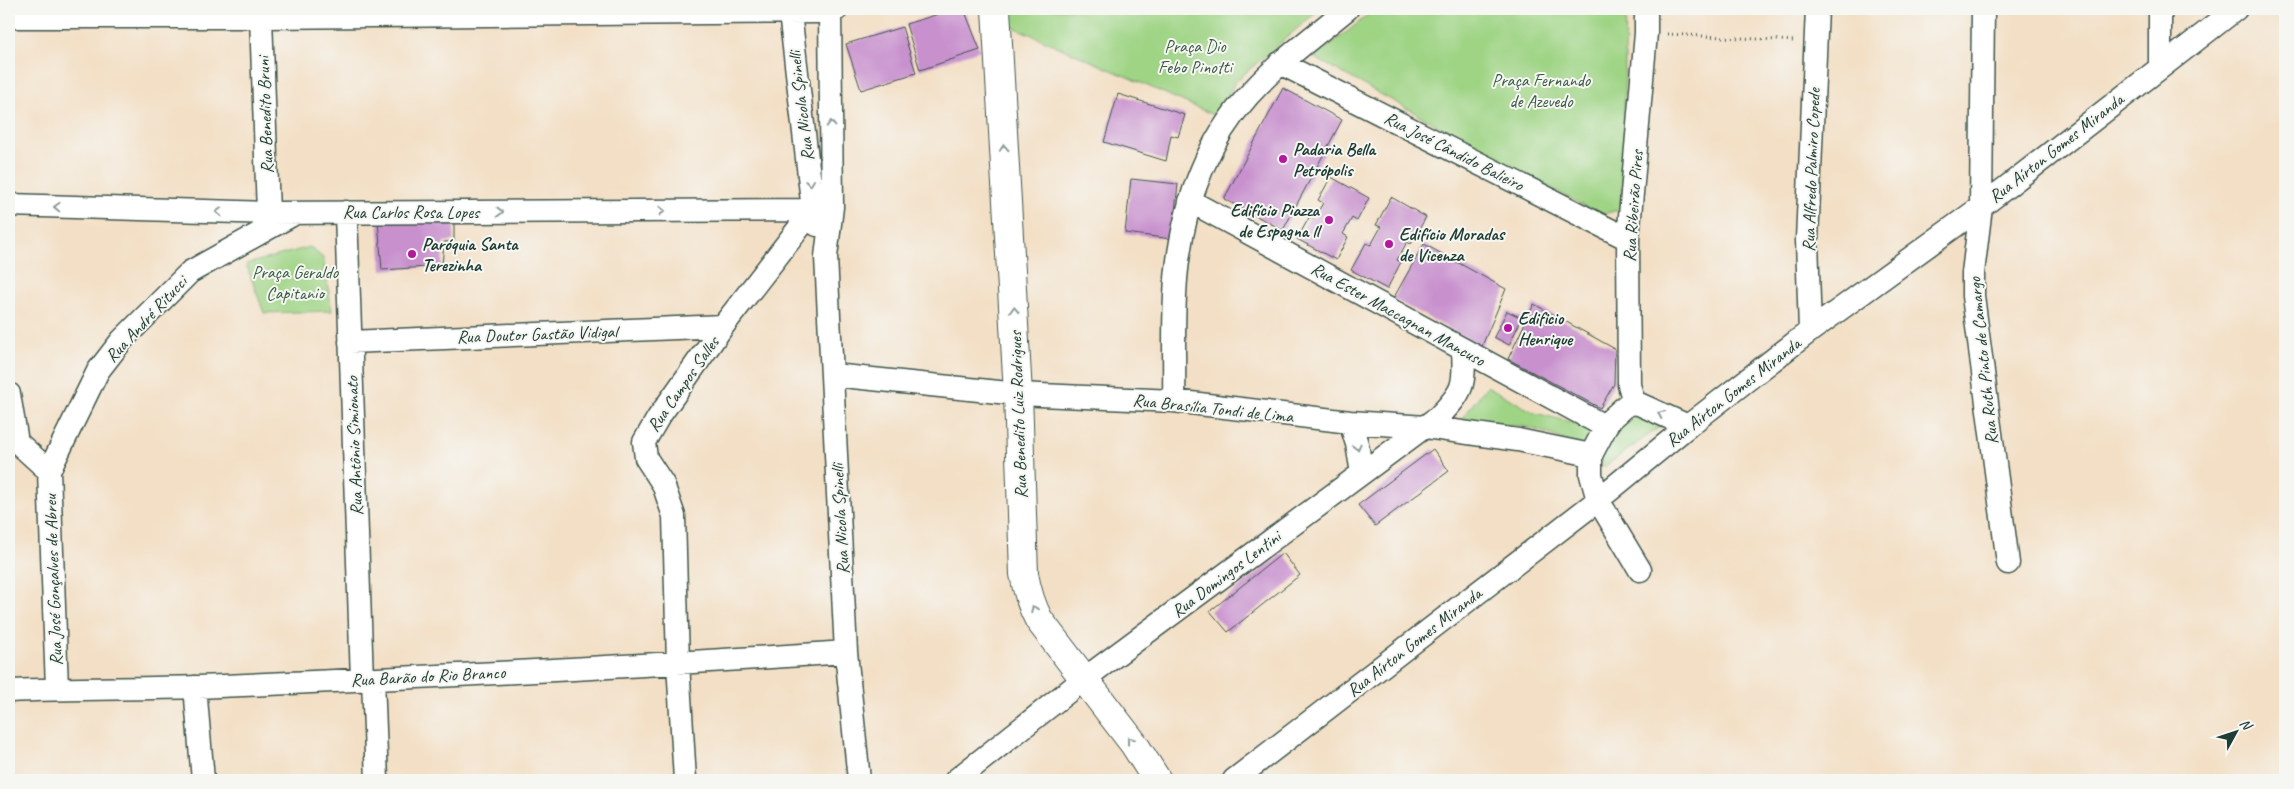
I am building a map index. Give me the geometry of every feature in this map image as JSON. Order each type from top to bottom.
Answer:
[{"type":"street","name":"Rua Benedito Luiz Rodrigues","points":[[996,9],[1018,394],[1024,574],[1027,589],[1030,603],[1039,620],[1134,744],[1157,780]]},
{"type":"street","points":[[1174,401],[1177,269],[1190,201],[1208,153],[1247,98],[1280,63],[1347,9]]},
{"type":"street","name":"Rua Ribeirão Pires","points":[[1634,402],[1629,384],[1628,239],[1646,34],[1646,9]]},
{"type":"street","name":"Rua Alfredo Palmiro Copede","points":[[1810,331],[1807,240],[1817,9]]},
{"type":"street","name":"Rua Ruth Pinto de Camargo","points":[[1983,9],[1981,206],[1973,273],[1974,296],[2008,563]]},
{"type":"street","points":[[2160,9],[2160,68]]},
{"type":"street","name":"Rua Aírton Gomes Miranda","points":[[1234,780],[1598,500],[1688,426],[1810,331],[1981,206],[2236,9]]},
{"type":"street","points":[[9,17],[261,18],[540,12],[790,13],[833,10]]},
{"type":"street","name":"Rua Nicola Spinelli","points":[[823,209],[833,10]]},
{"type":"street","name":"Rua Nicola Spinelli","points":[[790,13],[823,209],[846,652],[859,780]]},
{"type":"street","name":"Rua Benedito Bruni","points":[[261,18],[268,214]]},
{"type":"street","name":"Rua José Cândido Balieiro","points":[[1280,63],[1628,239]]},
{"type":"street","name":"Rua Ester Maccagnan Mancuso","points":[[1190,201],[1606,427]]},
{"type":"street","name":"Rua Carlos Rosa Lopes","points":[[9,205],[268,214],[823,209]]},
{"type":"street","name":"Rua Campos Salles","points":[[685,780],[678,663],[674,516],[663,484],[646,458],[644,442],[653,426],[723,326],[823,209]]},
{"type":"street","name":"Rua Antônio Simionato","points":[[346,212],[350,342],[368,679],[378,780]]},
{"type":"street","name":"Rua André Ritucci","points":[[48,471],[98,371],[122,340],[190,272],[295,213]]},
{"type":"street","name":"Rua Doutor Gastão Vidigal","points":[[350,342],[723,326]]},
{"type":"street","name":"Rua Domingos Lentini","points":[[956,780],[1084,679],[1426,427],[1461,390],[1465,380],[1463,350]]},
{"type":"street","name":"Rua Brasília Tondi de Lima","points":[[833,376],[1018,394],[1174,401],[1350,422],[1426,427],[1518,440],[1591,455]]},
{"type":"street","points":[[9,394],[17,442],[48,471]]},
{"type":"street","points":[[1640,570],[1598,500],[1591,474],[1591,455],[1616,413],[1629,403],[1634,402],[1688,426]]},
{"type":"street","points":[[1350,422],[1357,444],[1362,473]]},
{"type":"street","name":"Rua José Gonçalves de Abreu","points":[[48,471],[57,688]]},
{"type":"street","name":"Rua Barão do Rio Branco","points":[[9,691],[57,688],[195,687],[368,679],[678,663],[846,652]]},
{"type":"street","points":[[195,687],[203,780]]},
{"type":"path","points":[[1646,34],[1816,42]]},
{"type":"green space","name":"Praça Dio Febo Pinotti","points":[[1008,9],[1320,9],[1236,81],[1216,116],[1009,25]]},
{"type":"green space","name":"Praça Fernando de Azevedo","points":[[1375,9],[1626,9],[1622,209],[1600,215],[1315,58]]},
{"type":"green space","name":"Praça Geraldo Capitanio","points":[[310,247],[323,258],[332,311],[264,313],[246,264]]},
{"type":"green space","points":[[1487,386],[1535,413],[1591,427],[1584,448],[1525,427],[1478,426],[1462,418]]},
{"type":"green space","points":[[1638,413],[1661,426],[1604,467],[1597,454]]},
{"type":"building","points":[[955,9],[964,9],[980,50],[920,70],[906,24]]},
{"type":"building","points":[[902,27],[916,73],[861,90],[846,44]]},
{"type":"building","name":"Padaria Bella Petrópolis","points":[[1283,88],[1342,120],[1283,230],[1224,199]]},
{"type":"building","points":[[1118,94],[1185,115],[1178,137],[1171,135],[1166,161],[1104,142]]},
{"type":"building","name":"Edifício Piazza de Espagna ll","points":[[1331,177],[1369,198],[1357,221],[1352,218],[1343,234],[1348,237],[1336,260],[1297,239],[1310,216],[1314,218],[1323,203],[1318,200]]},
{"type":"building","points":[[1131,179],[1178,184],[1172,239],[1125,233]]},
{"type":"building","name":"Edifício Moradas de Vicenza","points":[[1391,197],[1426,217],[1411,244],[1407,242],[1397,260],[1401,262],[1387,289],[1351,270],[1366,243],[1371,245],[1381,227],[1376,225]]},
{"type":"building","name":"Paróquia Santa Terezinha","points":[[454,218],[454,241],[444,242],[442,266],[382,270],[378,220]]},
{"type":"building","points":[[1424,244],[1506,289],[1482,346],[1393,299]]},
{"type":"building","points":[[1534,304],[1615,349],[1614,384],[1600,408],[1508,359]]},
{"type":"building","name":"Edificio Henrique","points":[[1507,311],[1522,318],[1509,345],[1494,337]]},
{"type":"building","points":[[1433,449],[1449,471],[1375,526],[1358,505]]},
{"type":"building","points":[[1283,553],[1300,575],[1228,632],[1210,611]]},
{"type":"place","name":"Padaria Bella Petrópolis","points":[[1283,159]]},
{"type":"place","name":"Edifício Piazza de Espagna ll","points":[[1329,220]]},
{"type":"place","name":"Edifício Moradas de Vicenza","points":[[1389,244]]},
{"type":"place","name":"Paróquia Santa Terezinha","points":[[412,254]]},
{"type":"place","name":"Edificio Henrique","points":[[1508,328]]}]
